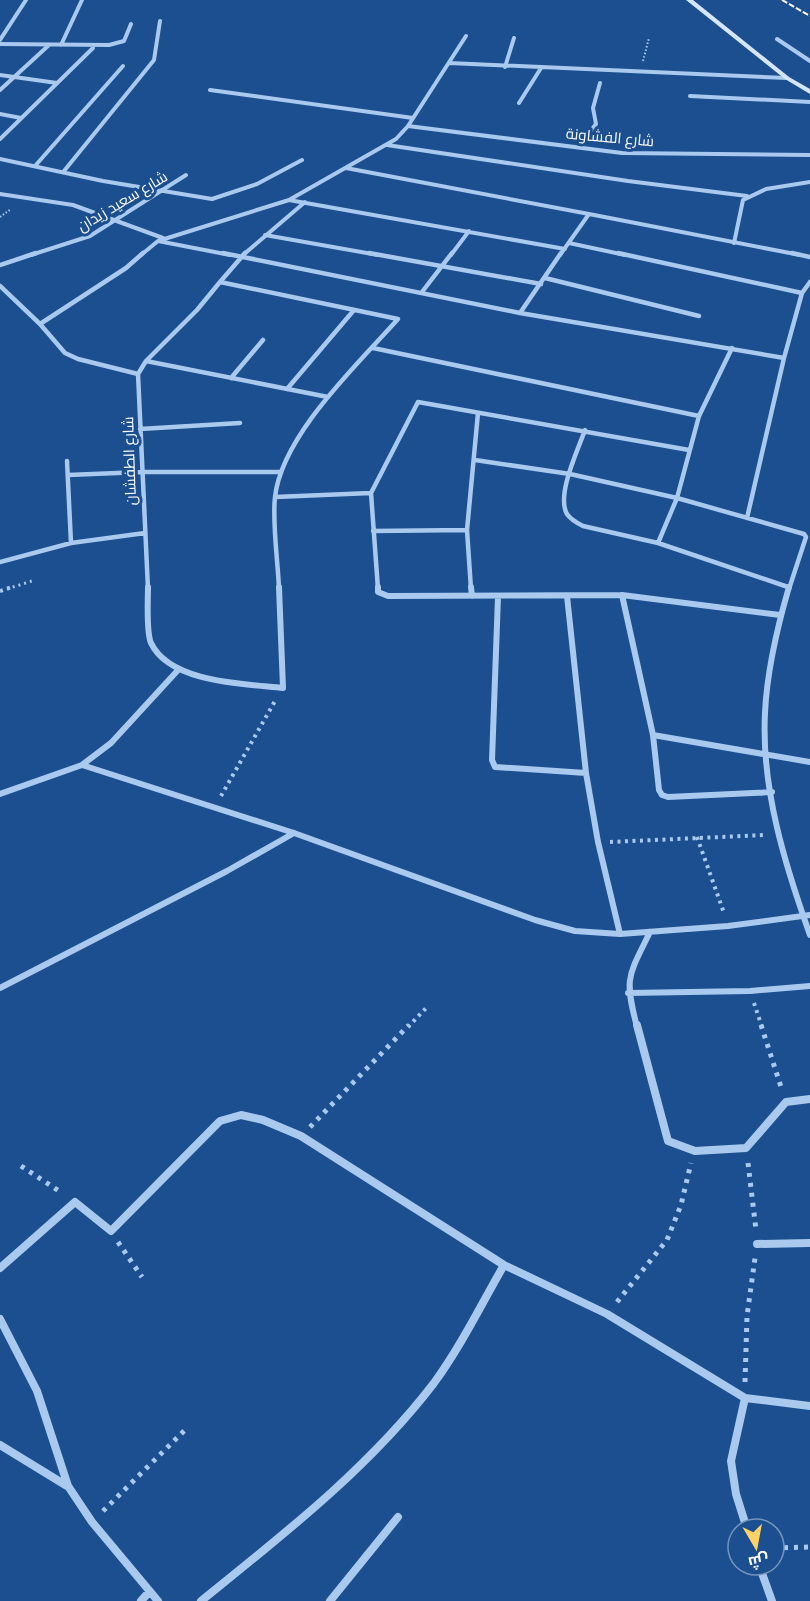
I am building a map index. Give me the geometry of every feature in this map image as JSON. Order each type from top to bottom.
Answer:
[{"type":"street","points":[[26,0],[0,42],[93,48],[111,46],[124,41],[131,24]]},
{"type":"street","points":[[61,45],[82,0]]},
{"type":"street","points":[[689,0],[787,78],[810,92]]},
{"type":"street","points":[[64,171],[154,60],[160,21]]},
{"type":"street","points":[[40,324],[126,268],[161,239],[289,200],[387,145],[408,126],[466,36]]},
{"type":"street","points":[[506,67],[513,38]]},
{"type":"street","points":[[777,39],[810,61]]},
{"type":"street","points":[[0,90],[49,45]]},
{"type":"street","points":[[0,140],[93,48]]},
{"type":"street","points":[[449,63],[787,78]]},
{"type":"street","points":[[35,166],[123,66]]},
{"type":"street","points":[[519,103],[541,68]]},
{"type":"street","points":[[0,75],[57,83]]},
{"type":"street","points":[[578,147],[596,124],[592,108],[600,83]]},
{"type":"street","points":[[210,90],[413,118]]},
{"type":"street","points":[[690,96],[810,102]]},
{"type":"street","points":[[0,114],[21,118]]},
{"type":"street","name":"شارع الفشاونة","points":[[408,126],[636,153],[810,155]]},
{"type":"street","points":[[387,145],[628,181],[747,196]]},
{"type":"street","points":[[0,159],[103,181],[205,199],[219,199],[257,184],[302,160]]},
{"type":"street","points":[[346,168],[810,258]]},
{"type":"street","name":"شارع سعيد زيدان","points":[[0,265],[77,242],[114,222],[186,175]]},
{"type":"street","points":[[734,243],[743,200],[747,196],[760,191],[810,183]]},
{"type":"street","points":[[0,194],[73,205],[161,239],[240,257],[422,292],[520,314],[784,358]]},
{"type":"street","points":[[289,200],[565,249]]},
{"type":"street","points":[[0,286],[40,324],[65,353],[72,357],[138,374],[146,361],[197,310],[240,257],[305,202]]},
{"type":"street","points":[[520,314],[589,214]]},
{"type":"street","points":[[422,292],[468,231]]},
{"type":"street","points":[[265,234],[541,284]]},
{"type":"street","points":[[569,243],[802,293]]},
{"type":"street","points":[[544,278],[699,315]]},
{"type":"street","points":[[220,282],[398,319],[328,396],[288,454],[281,472],[275,497],[283,688]]},
{"type":"street","points":[[747,518],[784,358],[802,293],[810,282]]},
{"type":"street","points":[[287,389],[354,310]]},
{"type":"street","points":[[231,378],[263,340]]},
{"type":"street","points":[[373,348],[699,416]]},
{"type":"street","points":[[658,543],[677,498],[699,416],[732,348]]},
{"type":"street","points":[[146,361],[328,396]]},
{"type":"street","name":"شارع الطفشان","points":[[138,374],[150,642],[157,652],[179,669],[213,679],[283,688]]},
{"type":"street","points":[[689,450],[422,402],[415,403],[371,493],[378,592],[388,596],[622,595],[780,615]]},
{"type":"street","points":[[472,596],[467,530],[478,413]]},
{"type":"street","points":[[140,429],[240,423]]},
{"type":"street","points":[[585,430],[564,494],[567,514],[574,521],[583,526],[658,543],[788,587]]},
{"type":"street","points":[[475,460],[570,474],[677,498],[797,531],[806,537],[780,615],[767,687],[765,716],[767,755],[780,834],[806,915],[810,935]]},
{"type":"street","points":[[67,461],[71,543]]},
{"type":"street","points":[[68,475],[142,472],[281,472]]},
{"type":"street","points":[[275,497],[371,493]]},
{"type":"street","points":[[373,531],[467,530]]},
{"type":"street","points":[[0,562],[71,543],[145,533]]},
{"type":"street","points":[[622,595],[653,735],[659,790],[662,795],[668,797],[772,792]]},
{"type":"street","points":[[567,596],[586,773],[598,842],[620,934]]},
{"type":"street","points":[[498,597],[492,760],[495,767],[586,773]]},
{"type":"street","points":[[0,794],[81,765],[111,743],[179,669]]},
{"type":"street","points":[[653,735],[810,762]]},
{"type":"street","points":[[81,765],[294,832],[535,920],[575,931],[620,934],[650,932],[728,926],[806,915]]},
{"type":"street","points":[[0,988],[228,871],[294,832]]},
{"type":"street","points":[[650,932],[629,975],[628,993],[668,1141],[694,1151],[746,1148],[786,1102],[810,1099]]},
{"type":"street","points":[[628,993],[750,991],[810,986]]},
{"type":"street","points":[[0,1268],[75,1202],[111,1231],[220,1121],[241,1115],[263,1120],[301,1136],[504,1265],[607,1314],[745,1398],[810,1406]]},
{"type":"street","points":[[757,1244],[810,1243]]},
{"type":"street","points":[[201,1601],[276,1539],[377,1449],[434,1382],[504,1265]]},
{"type":"street","points":[[0,1319],[37,1391],[68,1486],[92,1522],[158,1601]]},
{"type":"street","points":[[743,1517],[736,1494],[731,1461],[745,1398]]},
{"type":"street","points":[[0,1445],[68,1486]]},
{"type":"street","points":[[330,1601],[398,1517]]},
{"type":"street","points":[[763,1577],[772,1601]]},
{"type":"street","points":[[141,1601],[149,1592]]},
{"type":"path","points":[[638,72],[643,63],[649,38]]},
{"type":"path","points":[[0,591],[35,580]]},
{"type":"path","points":[[214,807],[283,688]]},
{"type":"path","points":[[598,842],[780,834]]},
{"type":"path","points":[[697,837],[728,926]]},
{"type":"path","points":[[750,991],[786,1102]]},
{"type":"path","points":[[301,1136],[428,1006]]},
{"type":"path","points":[[745,1398],[747,1316],[757,1244],[746,1148]]},
{"type":"path","points":[[607,1314],[667,1240],[681,1204],[694,1151]]},
{"type":"path","points":[[21,1166],[75,1202]]},
{"type":"path","points":[[111,1231],[142,1277]]},
{"type":"path","points":[[92,1522],[188,1427]]},
{"type":"path","points":[[786,1548],[810,1547]]},
{"type":"railway","points":[[782,0],[810,16]]}]
